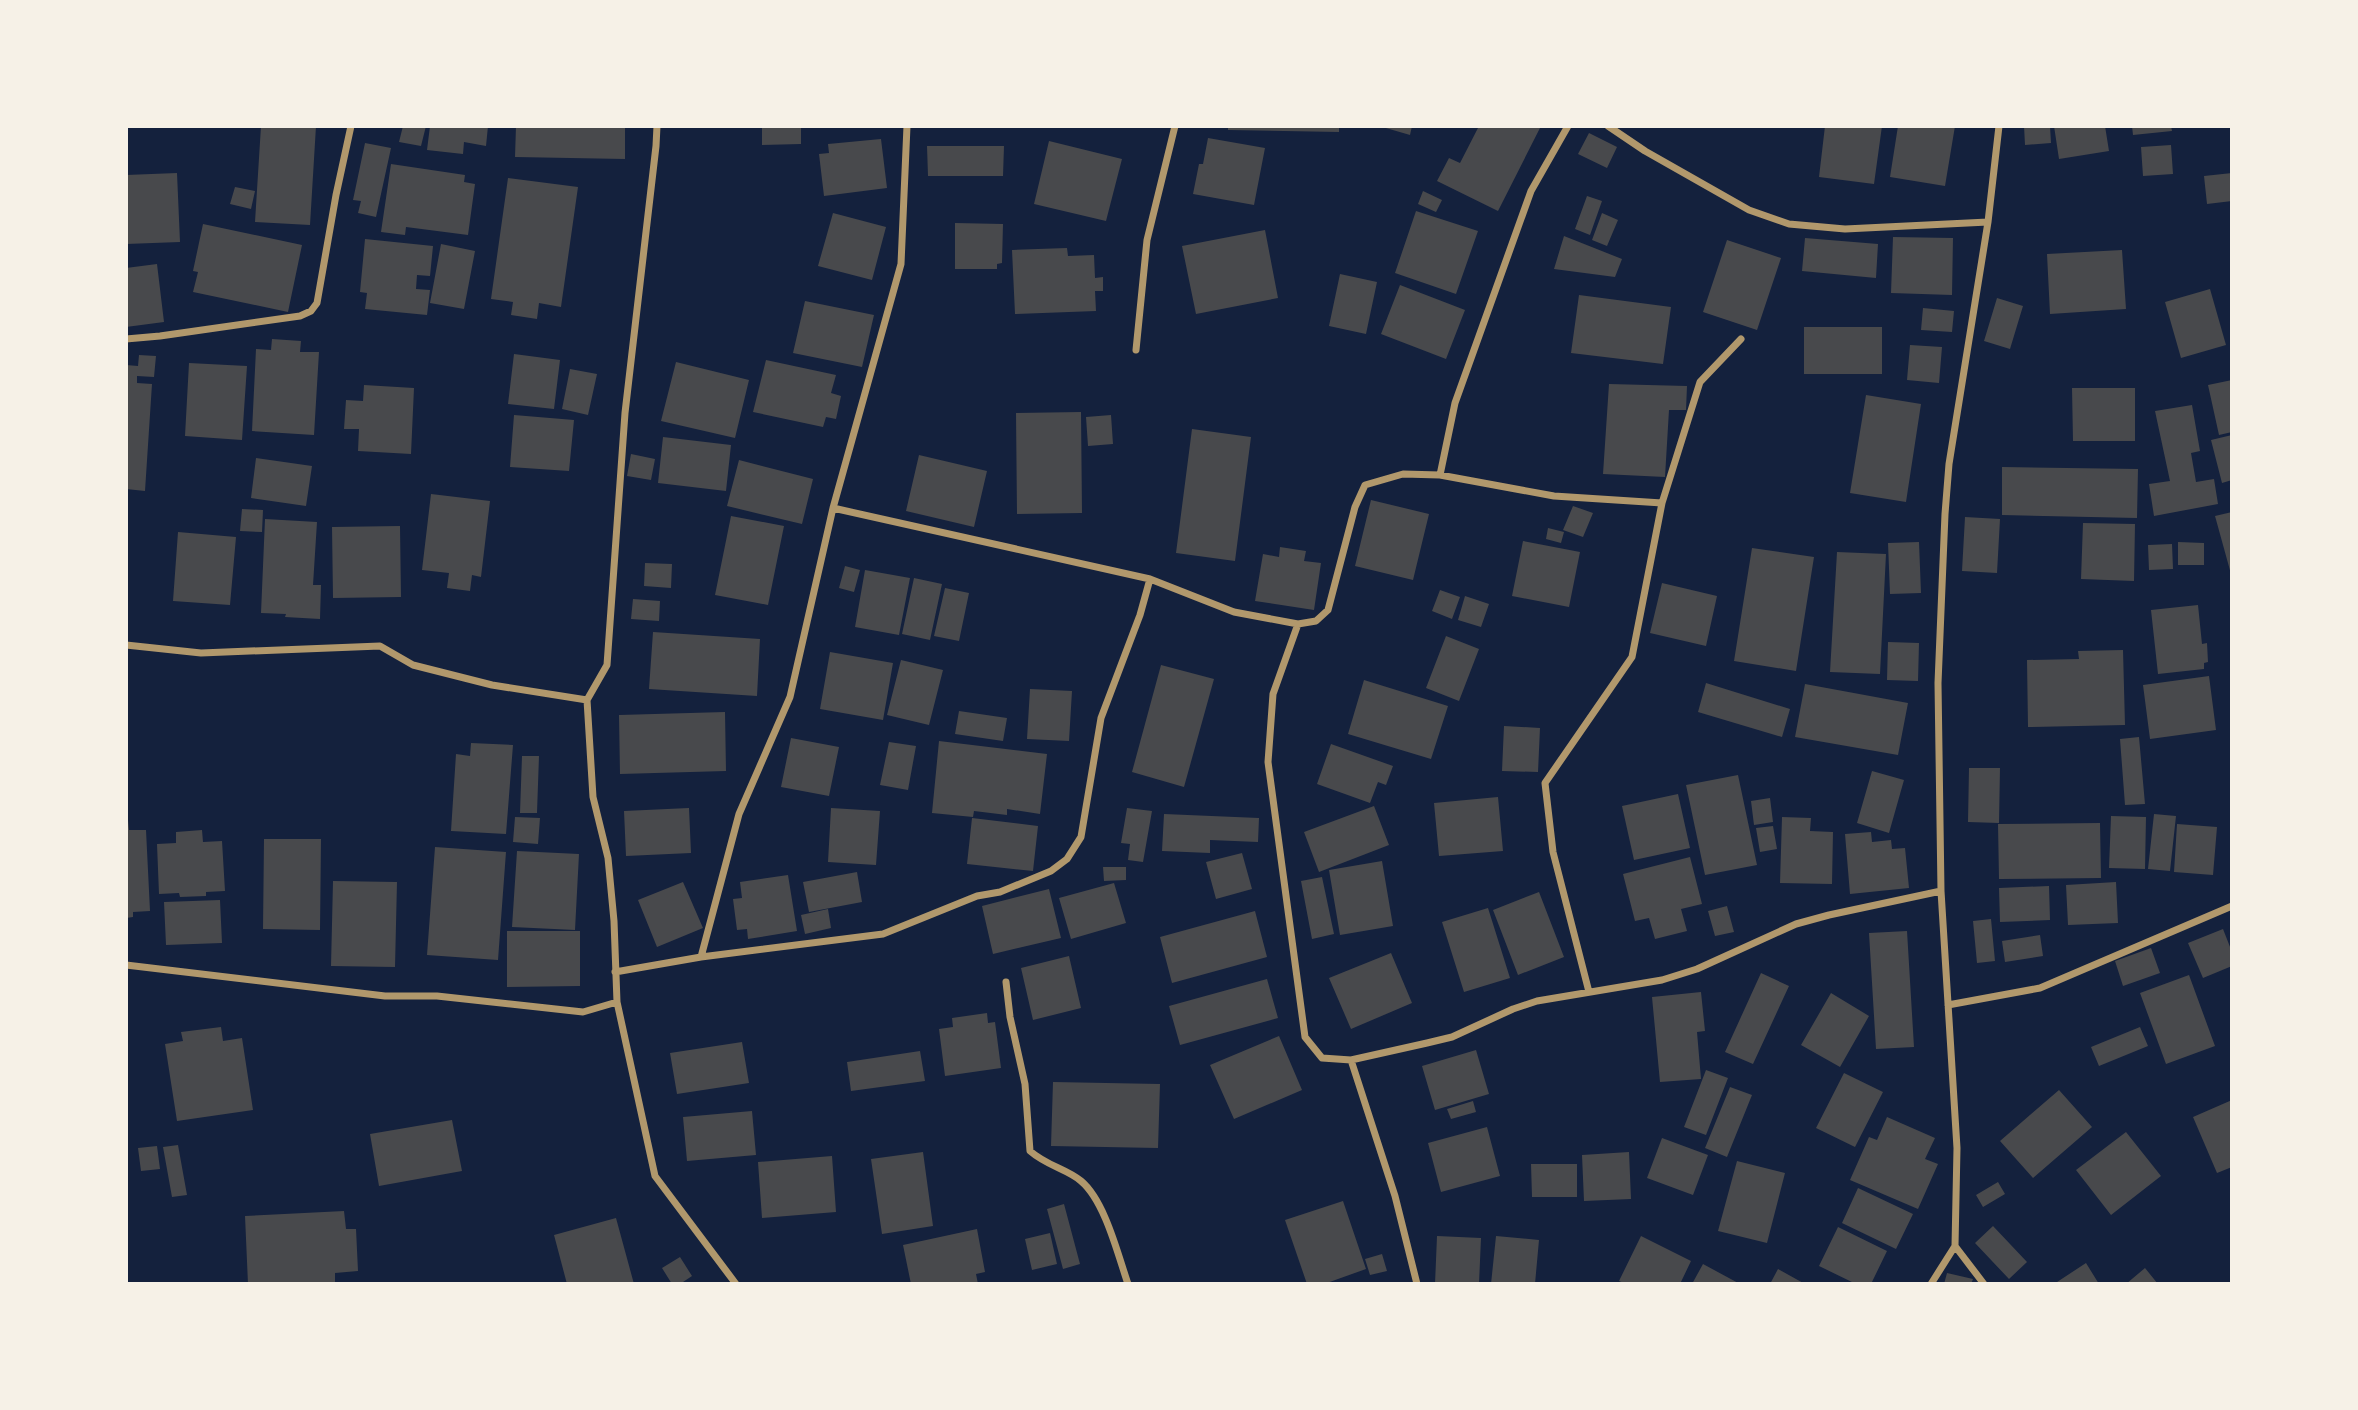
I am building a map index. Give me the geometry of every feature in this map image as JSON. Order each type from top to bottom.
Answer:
[{"type":"street","points":[[126,339],[300,316],[311,311],[317,303],[351,126]]},
{"type":"street","points":[[657,126],[625,413],[607,666],[587,700],[593,797],[608,858],[617,1002],[655,1176],[735,1284]]},
{"type":"street","points":[[701,957],[739,814],[790,697],[833,508],[901,264],[907,126]]},
{"type":"street","points":[[1136,350],[1147,240],[1175,126]]},
{"type":"street","points":[[1440,475],[1455,403],[1531,191],[1568,126]]},
{"type":"street","points":[[1608,126],[1645,151],[1749,210],[1789,225],[1845,229],[1988,222]]},
{"type":"street","points":[[1931,1284],[1955,1246],[1957,1149],[1941,891],[1938,683],[1945,514],[1949,464],[1988,222],[1999,126]]},
{"type":"street","points":[[1589,992],[1553,852],[1545,783],[1632,657],[1662,503],[1700,382],[1741,339]]},
{"type":"street","points":[[833,508],[1150,579],[1234,612],[1298,624],[1315,621],[1328,610],[1355,507],[1365,485],[1403,474],[1440,475],[1554,496],[1662,503]]},
{"type":"street","points":[[615,972],[701,957],[883,934],[977,896],[1000,892],[1051,871],[1067,859],[1081,837],[1101,718],[1140,615],[1150,579]]},
{"type":"street","points":[[1298,624],[1273,694],[1268,762],[1305,1037],[1322,1058],[1351,1060],[1452,1037],[1537,1001],[1662,980],[1697,969],[1796,924],[1941,891]]},
{"type":"street","points":[[126,645],[201,653],[380,646],[413,665],[492,685],[587,700]]},
{"type":"street","points":[[1948,1005],[2040,988],[2232,906]]},
{"type":"street","points":[[126,965],[385,996],[438,996],[583,1012],[617,1002]]},
{"type":"street","points":[[1006,982],[1010,1017],[1026,1083],[1030,1150],[1042,1161],[1081,1181],[1104,1213],[1128,1284]]},
{"type":"street","points":[[1351,1060],[1395,1196],[1417,1284]]},
{"type":"street","points":[[1955,1246],[1984,1284]]},
{"type":"building","points":[[261,126],[316,126],[310,225],[255,222]]},
{"type":"building","points":[[403,126],[426,126],[421,146],[399,142]]},
{"type":"building","points":[[430,126],[488,126],[486,146],[464,142],[463,154],[427,150]]},
{"type":"building","points":[[516,126],[625,126],[625,159],[515,157]]},
{"type":"building","points":[[762,126],[801,126],[801,144],[762,145]]},
{"type":"building","points":[[1228,126],[1339,126],[1339,132],[1228,130]]},
{"type":"building","points":[[1379,126],[1412,126],[1410,135]]},
{"type":"building","points":[[1479,126],[1541,126],[1498,211],[1437,181],[1449,158],[1460,163]]},
{"type":"building","points":[[1825,126],[1882,126],[1874,184],[1819,177]]},
{"type":"building","points":[[1898,126],[1955,126],[1945,186],[1890,177]]},
{"type":"building","points":[[2024,126],[2050,126],[2051,143],[2025,145]]},
{"type":"building","points":[[2054,126],[2105,126],[2109,151],[2059,159]]},
{"type":"building","points":[[2132,126],[2171,126],[2172,131],[2133,135]]},
{"type":"building","points":[[1589,133],[1617,147],[1607,168],[1578,154]]},
{"type":"building","points":[[1208,138],[1265,148],[1254,205],[1193,194]]},
{"type":"building","points":[[881,139],[887,188],[824,196],[819,154],[829,153],[828,144]]},
{"type":"building","points":[[1049,141],[1122,159],[1106,221],[1034,204]]},
{"type":"building","points":[[365,143],[391,148],[376,217],[358,213],[361,201],[353,200]]},
{"type":"building","points":[[2171,145],[2173,174],[2143,176],[2141,147]]},
{"type":"building","points":[[927,146],[1004,146],[1003,176],[928,176]]},
{"type":"building","points":[[391,164],[465,175],[464,182],[475,184],[468,235],[406,227],[405,235],[381,232]]},
{"type":"building","points":[[177,173],[180,242],[126,244],[126,175]]},
{"type":"building","points":[[2232,173],[2232,201],[2207,204],[2204,176]]},
{"type":"building","points":[[508,178],[578,187],[561,307],[539,303],[537,319],[511,315],[513,302],[491,299]]},
{"type":"building","points":[[235,187],[255,191],[251,209],[230,204]]},
{"type":"building","points":[[1423,191],[1442,200],[1436,212],[1418,204]]},
{"type":"building","points":[[1587,196],[1602,201],[1590,235],[1575,229]]},
{"type":"building","points":[[1416,211],[1478,231],[1456,294],[1395,273]]},
{"type":"building","points":[[833,213],[886,227],[872,280],[818,266]]},
{"type":"building","points":[[1602,213],[1618,220],[1607,246],[1592,240]]},
{"type":"building","points":[[955,223],[1003,224],[1002,263],[997,264],[997,269],[955,269]]},
{"type":"building","points":[[203,224],[302,245],[288,312],[193,292],[198,272],[193,271]]},
{"type":"building","points":[[1265,230],[1278,298],[1196,314],[1182,246]]},
{"type":"building","points":[[1564,236],[1622,259],[1615,277],[1554,269]]},
{"type":"building","points":[[1893,237],[1953,238],[1952,295],[1891,293]]},
{"type":"building","points":[[1805,238],[1878,244],[1876,278],[1802,271]]},
{"type":"building","points":[[365,239],[433,246],[430,276],[417,275],[416,289],[430,290],[427,315],[365,309],[367,293],[360,292]]},
{"type":"building","points":[[1727,240],[1781,258],[1757,330],[1703,312]]},
{"type":"building","points":[[441,244],[475,251],[464,309],[430,303]]},
{"type":"building","points":[[1067,248],[1068,256],[1094,255],[1095,278],[1103,277],[1103,291],[1095,291],[1096,311],[1015,314],[1012,250]]},
{"type":"building","points":[[2122,250],[2126,309],[2050,314],[2047,254]]},
{"type":"building","points":[[157,264],[164,322],[126,327],[126,268]]},
{"type":"building","points":[[1340,274],[1377,282],[1366,334],[1329,326]]},
{"type":"building","points":[[1400,285],[1465,310],[1446,359],[1381,334]]},
{"type":"building","points":[[2210,289],[2226,345],[2181,358],[2165,302]]},
{"type":"building","points":[[1579,295],[1671,307],[1663,364],[1571,353]]},
{"type":"building","points":[[1997,298],[2023,306],[2010,349],[1984,341]]},
{"type":"building","points":[[805,301],[874,315],[862,367],[793,353]]},
{"type":"building","points":[[1923,308],[1954,311],[1952,332],[1921,330]]},
{"type":"building","points":[[1804,327],[1882,327],[1882,374],[1804,374]]},
{"type":"building","points":[[272,339],[301,341],[300,352],[319,352],[314,435],[252,431],[256,349],[271,350]]},
{"type":"building","points":[[1910,345],[1942,347],[1939,383],[1907,380]]},
{"type":"building","points":[[514,354],[560,360],[554,409],[508,404]]},
{"type":"building","points":[[139,355],[156,356],[154,377],[137,376],[137,383],[152,384],[145,491],[126,489],[126,365],[138,366]]},
{"type":"building","points":[[766,360],[836,375],[831,393],[841,396],[836,419],[826,417],[823,427],[753,412]]},
{"type":"building","points":[[676,362],[749,380],[735,438],[661,421]]},
{"type":"building","points":[[189,363],[247,366],[242,440],[185,436]]},
{"type":"building","points":[[570,369],[597,374],[588,415],[562,409]]},
{"type":"building","points":[[2232,380],[2232,432],[2219,435],[2208,385]]},
{"type":"building","points":[[1609,384],[1687,386],[1686,410],[1669,410],[1665,477],[1603,474]]},
{"type":"building","points":[[364,385],[414,388],[411,454],[358,451],[359,429],[344,429],[346,400],[363,401]]},
{"type":"building","points":[[2072,388],[2135,388],[2135,441],[2073,441]]},
{"type":"building","points":[[1866,395],[1921,404],[1906,502],[1850,493]]},
{"type":"building","points":[[2192,405],[2200,451],[2191,453],[2196,482],[2214,479],[2218,504],[2154,516],[2149,484],[2170,481],[2155,411]]},
{"type":"building","points":[[1081,412],[1082,513],[1017,514],[1016,413]]},
{"type":"building","points":[[514,415],[574,420],[569,471],[510,467]]},
{"type":"building","points":[[1111,415],[1113,444],[1088,446],[1086,417]]},
{"type":"building","points":[[1192,429],[1251,437],[1235,561],[1176,553]]},
{"type":"building","points":[[2232,435],[2232,480],[2222,483],[2211,440]]},
{"type":"building","points":[[663,437],[731,445],[726,491],[658,483]]},
{"type":"building","points":[[631,454],[655,459],[651,480],[627,476]]},
{"type":"building","points":[[919,455],[987,471],[974,527],[906,511]]},
{"type":"building","points":[[256,458],[312,466],[306,506],[251,498]]},
{"type":"building","points":[[739,460],[813,479],[802,524],[727,506]]},
{"type":"building","points":[[2002,467],[2138,469],[2137,518],[2002,515]]},
{"type":"building","points":[[431,494],[490,501],[481,577],[472,575],[470,591],[447,588],[449,573],[422,570]]},
{"type":"building","points":[[1371,500],[1429,514],[1413,580],[1355,566]]},
{"type":"building","points":[[1573,506],[1593,513],[1583,537],[1563,530]]},
{"type":"building","points":[[242,509],[263,510],[262,532],[240,531]]},
{"type":"building","points":[[2232,512],[2232,574],[2231,574],[2215,516]]},
{"type":"building","points":[[731,516],[784,526],[768,605],[715,595]]},
{"type":"building","points":[[1965,517],[2000,519],[1997,573],[1962,571]]},
{"type":"building","points":[[265,519],[317,522],[313,585],[321,585],[320,619],[261,613]]},
{"type":"building","points":[[2083,523],[2135,524],[2134,581],[2081,579]]},
{"type":"building","points":[[400,526],[401,597],[333,598],[332,527]]},
{"type":"building","points":[[1548,528],[1564,532],[1561,543],[1546,539]]},
{"type":"building","points":[[178,532],[236,537],[230,605],[173,601]]},
{"type":"building","points":[[1523,541],[1580,552],[1569,607],[1512,596]]},
{"type":"building","points":[[1919,542],[1921,593],[1890,594],[1888,543]]},
{"type":"building","points":[[2178,542],[2204,543],[2204,565],[2178,565]]},
{"type":"building","points":[[2172,544],[2173,569],[2149,570],[2148,545]]},
{"type":"building","points":[[1280,547],[1306,551],[1304,561],[1321,563],[1314,610],[1255,601],[1263,554],[1279,557]]},
{"type":"building","points":[[1752,548],[1814,557],[1796,671],[1734,661]]},
{"type":"building","points":[[1837,552],[1886,554],[1880,674],[1830,672]]},
{"type":"building","points":[[645,563],[672,564],[671,588],[644,586]]},
{"type":"building","points":[[845,566],[860,570],[854,592],[839,588]]},
{"type":"building","points":[[865,570],[910,578],[899,635],[855,627]]},
{"type":"building","points":[[914,578],[942,584],[930,640],[902,634]]},
{"type":"building","points":[[1662,583],[1717,596],[1706,646],[1650,633]]},
{"type":"building","points":[[945,588],[969,593],[959,641],[934,636]]},
{"type":"building","points":[[1440,590],[1460,597],[1452,619],[1432,611]]},
{"type":"building","points":[[1465,596],[1489,604],[1481,627],[1458,620]]},
{"type":"building","points":[[633,599],[660,601],[659,621],[631,619]]},
{"type":"building","points":[[2198,605],[2202,644],[2207,643],[2208,662],[2204,663],[2204,669],[2158,674],[2151,610]]},
{"type":"building","points":[[653,632],[760,639],[757,696],[649,689]]},
{"type":"building","points":[[1446,636],[1479,649],[1459,701],[1426,688]]},
{"type":"building","points":[[1888,642],[1919,643],[1918,681],[1887,680]]},
{"type":"building","points":[[2123,650],[2125,725],[2028,727],[2027,660],[2079,659],[2078,651]]},
{"type":"building","points":[[830,652],[893,663],[883,720],[820,709]]},
{"type":"building","points":[[901,660],[943,670],[929,725],[887,715]]},
{"type":"building","points":[[1161,665],[1214,679],[1184,787],[1132,772]]},
{"type":"building","points":[[2209,676],[2216,730],[2150,739],[2143,685]]},
{"type":"building","points":[[1364,680],[1448,706],[1431,759],[1348,734]]},
{"type":"building","points":[[1706,683],[1790,709],[1782,737],[1698,712]]},
{"type":"building","points":[[1805,684],[1908,703],[1898,755],[1795,737]]},
{"type":"building","points":[[1030,689],[1072,691],[1069,741],[1027,739]]},
{"type":"building","points":[[959,711],[1007,718],[1003,741],[955,734]]},
{"type":"building","points":[[725,712],[726,771],[620,774],[619,715]]},
{"type":"building","points":[[1504,726],[1540,728],[1538,772],[1502,771]]},
{"type":"building","points":[[2139,737],[2145,804],[2125,805],[2120,739]]},
{"type":"building","points":[[791,738],[839,747],[829,796],[781,787]]},
{"type":"building","points":[[939,741],[1047,754],[1040,814],[1007,809],[1007,815],[974,811],[973,817],[932,813]]},
{"type":"building","points":[[889,742],[916,746],[908,790],[880,785]]},
{"type":"building","points":[[471,743],[513,745],[506,834],[451,831],[456,754],[470,756]]},
{"type":"building","points":[[1331,744],[1393,766],[1386,785],[1378,782],[1370,803],[1317,784]]},
{"type":"building","points":[[522,756],[539,756],[537,813],[520,813]]},
{"type":"building","points":[[1969,768],[2000,768],[1999,823],[1968,822]]},
{"type":"building","points":[[1872,771],[1904,780],[1889,833],[1857,823]]},
{"type":"building","points":[[1738,775],[1757,865],[1705,875],[1686,785]]},
{"type":"building","points":[[1678,794],[1690,848],[1634,860],[1622,806]]},
{"type":"building","points":[[1498,797],[1503,851],[1439,856],[1434,803]]},
{"type":"building","points":[[1770,798],[1773,822],[1754,825],[1751,801]]},
{"type":"building","points":[[1374,806],[1389,845],[1319,872],[1304,832]]},
{"type":"building","points":[[689,808],[691,853],[626,856],[624,811]]},
{"type":"building","points":[[831,808],[880,811],[876,865],[828,862]]},
{"type":"building","points":[[1127,808],[1152,811],[1143,862],[1128,860],[1130,844],[1121,843]]},
{"type":"building","points":[[1164,814],[1259,818],[1258,842],[1210,840],[1210,853],[1162,851]]},
{"type":"building","points":[[2154,814],[2176,816],[2170,871],[2148,869]]},
{"type":"building","points":[[2111,816],[2146,817],[2145,869],[2109,868]]},
{"type":"building","points":[[515,817],[540,818],[538,844],[513,842]]},
{"type":"building","points":[[1782,817],[1811,818],[1810,831],[1833,832],[1832,884],[1780,883]]},
{"type":"building","points":[[972,818],[1038,826],[1033,871],[967,864]]},
{"type":"building","points":[[128,820],[129,830],[146,830],[150,911],[133,912],[133,917],[126,918],[126,821]]},
{"type":"building","points":[[2100,823],[2101,878],[1999,879],[1998,824]]},
{"type":"building","points":[[2177,824],[2217,827],[2213,875],[2174,872]]},
{"type":"building","points":[[1773,826],[1777,849],[1760,852],[1756,828]]},
{"type":"building","points":[[202,830],[203,842],[222,841],[225,891],[206,892],[206,896],[180,897],[179,893],[159,894],[157,844],[176,843],[176,832]]},
{"type":"building","points":[[1871,832],[1872,842],[1891,840],[1892,849],[1905,848],[1909,888],[1850,894],[1845,834]]},
{"type":"building","points":[[264,839],[321,839],[320,930],[263,929]]},
{"type":"building","points":[[435,847],[506,852],[498,960],[427,955]]},
{"type":"building","points":[[517,851],[579,854],[575,930],[512,927]]},
{"type":"building","points":[[1242,853],[1252,889],[1216,899],[1206,862]]},
{"type":"building","points":[[1690,857],[1702,904],[1681,909],[1687,931],[1655,939],[1649,918],[1635,921],[1623,874]]},
{"type":"building","points":[[1382,861],[1393,926],[1340,935],[1329,870]]},
{"type":"building","points":[[1103,867],[1126,867],[1126,880],[1104,881]]},
{"type":"building","points":[[857,872],[862,902],[809,912],[803,882]]},
{"type":"building","points":[[788,875],[797,931],[748,939],[747,929],[737,930],[733,899],[742,898],[740,882]]},
{"type":"building","points":[[1322,877],[1334,934],[1312,939],[1301,881]]},
{"type":"building","points":[[333,881],[397,882],[395,967],[331,966]]},
{"type":"building","points":[[683,882],[703,928],[657,947],[638,900]]},
{"type":"building","points":[[2116,882],[2118,923],[2068,925],[2066,885]]},
{"type":"building","points":[[1114,883],[1126,923],[1071,939],[1059,898]]},
{"type":"building","points":[[2049,886],[2050,920],[2000,922],[1999,888]]},
{"type":"building","points":[[1049,889],[1061,938],[993,954],[982,906]]},
{"type":"building","points":[[1539,892],[1564,957],[1518,975],[1493,910]]},
{"type":"building","points":[[220,900],[222,943],[166,945],[164,902]]},
{"type":"building","points":[[1727,906],[1734,932],[1715,936],[1708,911]]},
{"type":"building","points":[[1488,908],[1510,978],[1464,992],[1442,922]]},
{"type":"building","points":[[828,909],[831,928],[805,934],[801,915]]},
{"type":"building","points":[[1255,911],[1267,957],[1172,983],[1160,937]]},
{"type":"building","points":[[1991,919],[1995,961],[1977,963],[1973,921]]},
{"type":"building","points":[[2223,929],[2232,952],[2232,966],[2203,978],[2188,943]]},
{"type":"building","points":[[507,931],[580,931],[580,986],[507,987]]},
{"type":"building","points":[[1907,931],[1914,1047],[1876,1049],[1869,933]]},
{"type":"building","points":[[2040,935],[2043,956],[2005,962],[2002,941]]},
{"type":"building","points":[[2151,948],[2160,973],[2123,986],[2115,961]]},
{"type":"building","points":[[1391,953],[1412,1003],[1351,1029],[1329,978]]},
{"type":"building","points":[[1069,956],[1081,1008],[1033,1020],[1021,968]]},
{"type":"building","points":[[1761,973],[1789,986],[1753,1064],[1725,1052]]},
{"type":"building","points":[[2189,975],[2215,1046],[2166,1064],[2140,993]]},
{"type":"building","points":[[1267,979],[1278,1018],[1180,1045],[1169,1006]]},
{"type":"building","points":[[1701,992],[1705,1031],[1697,1032],[1701,1079],[1660,1082],[1652,997]]},
{"type":"building","points":[[1831,993],[1869,1016],[1840,1067],[1801,1045]]},
{"type":"building","points":[[987,1013],[988,1023],[995,1022],[1001,1068],[945,1076],[939,1029],[953,1027],[952,1018]]},
{"type":"building","points":[[221,1027],[223,1041],[242,1038],[253,1110],[177,1121],[165,1044],[183,1041],[181,1032]]},
{"type":"building","points":[[2140,1027],[2148,1046],[2099,1066],[2091,1047]]},
{"type":"building","points":[[1279,1036],[1302,1090],[1234,1119],[1210,1065]]},
{"type":"building","points":[[742,1042],[749,1083],[677,1094],[670,1053]]},
{"type":"building","points":[[1476,1050],[1489,1094],[1435,1110],[1422,1066]]},
{"type":"building","points":[[920,1051],[925,1081],[851,1091],[847,1062]]},
{"type":"building","points":[[1706,1070],[1728,1078],[1706,1135],[1684,1127]]},
{"type":"building","points":[[1844,1073],[1883,1092],[1855,1147],[1816,1128]]},
{"type":"building","points":[[1053,1082],[1160,1084],[1158,1148],[1051,1146]]},
{"type":"building","points":[[1730,1087],[1752,1095],[1727,1157],[1705,1148]]},
{"type":"building","points":[[2059,1090],[2092,1127],[2033,1178],[2000,1141]]},
{"type":"building","points":[[2232,1100],[2232,1167],[2217,1173],[2193,1117]]},
{"type":"building","points":[[1473,1101],[1476,1112],[1451,1119],[1447,1109]]},
{"type":"building","points":[[752,1111],[756,1155],[687,1161],[683,1117]]},
{"type":"building","points":[[1887,1117],[1935,1138],[1925,1159],[1938,1164],[1918,1209],[1850,1180],[1869,1137],[1877,1140]]},
{"type":"building","points":[[452,1120],[462,1171],[379,1186],[370,1134]]},
{"type":"building","points":[[1487,1127],[1500,1176],[1441,1192],[1428,1143]]},
{"type":"building","points":[[2126,1132],[2161,1176],[2111,1215],[2076,1170]]},
{"type":"building","points":[[1662,1138],[1708,1155],[1693,1195],[1647,1178]]},
{"type":"building","points":[[178,1145],[187,1195],[172,1197],[163,1147]]},
{"type":"building","points":[[157,1146],[160,1169],[141,1171],[138,1148]]},
{"type":"building","points":[[923,1152],[933,1226],[882,1234],[871,1159]]},
{"type":"building","points":[[1629,1152],[1631,1199],[1584,1201],[1582,1155]]},
{"type":"building","points":[[832,1156],[836,1212],[762,1218],[758,1162]]},
{"type":"building","points":[[1737,1161],[1785,1173],[1767,1243],[1718,1231]]},
{"type":"building","points":[[1531,1164],[1577,1164],[1577,1197],[1532,1197]]},
{"type":"building","points":[[1998,1182],[2005,1194],[1983,1207],[1976,1195]]},
{"type":"building","points":[[1858,1188],[1913,1214],[1896,1249],[1842,1223]]},
{"type":"building","points":[[1343,1201],[1366,1269],[1324,1284],[1307,1284],[1285,1220]]},
{"type":"building","points":[[1064,1204],[1080,1264],[1063,1269],[1047,1209]]},
{"type":"building","points":[[344,1211],[346,1229],[356,1229],[358,1271],[335,1273],[335,1282],[248,1284],[245,1216]]},
{"type":"building","points":[[616,1218],[634,1284],[567,1284],[554,1235]]},
{"type":"building","points":[[1993,1226],[2027,1262],[2009,1279],[1975,1243]]},
{"type":"building","points":[[1838,1227],[1887,1251],[1871,1284],[1856,1284],[1819,1266]]},
{"type":"building","points":[[977,1229],[985,1272],[976,1274],[978,1284],[911,1284],[903,1245]]},
{"type":"building","points":[[1050,1233],[1057,1264],[1032,1270],[1025,1239]]},
{"type":"building","points":[[1437,1236],[1481,1238],[1479,1284],[1435,1284]]},
{"type":"building","points":[[1496,1236],[1539,1240],[1535,1284],[1491,1284]]},
{"type":"building","points":[[1641,1236],[1691,1261],[1680,1284],[1626,1284],[1619,1281]]},
{"type":"building","points":[[1382,1254],[1387,1271],[1370,1275],[1365,1259]]},
{"type":"building","points":[[680,1257],[692,1276],[680,1284],[672,1284],[662,1268]]},
{"type":"building","points":[[2086,1263],[2099,1284],[2054,1284]]},
{"type":"building","points":[[1703,1264],[1740,1284],[1692,1284]]},
{"type":"building","points":[[2145,1268],[2158,1284],[2126,1284]]},
{"type":"building","points":[[1778,1269],[1805,1284],[1770,1284]]},
{"type":"building","points":[[1947,1273],[1973,1279],[1971,1284],[1944,1284]]}]
